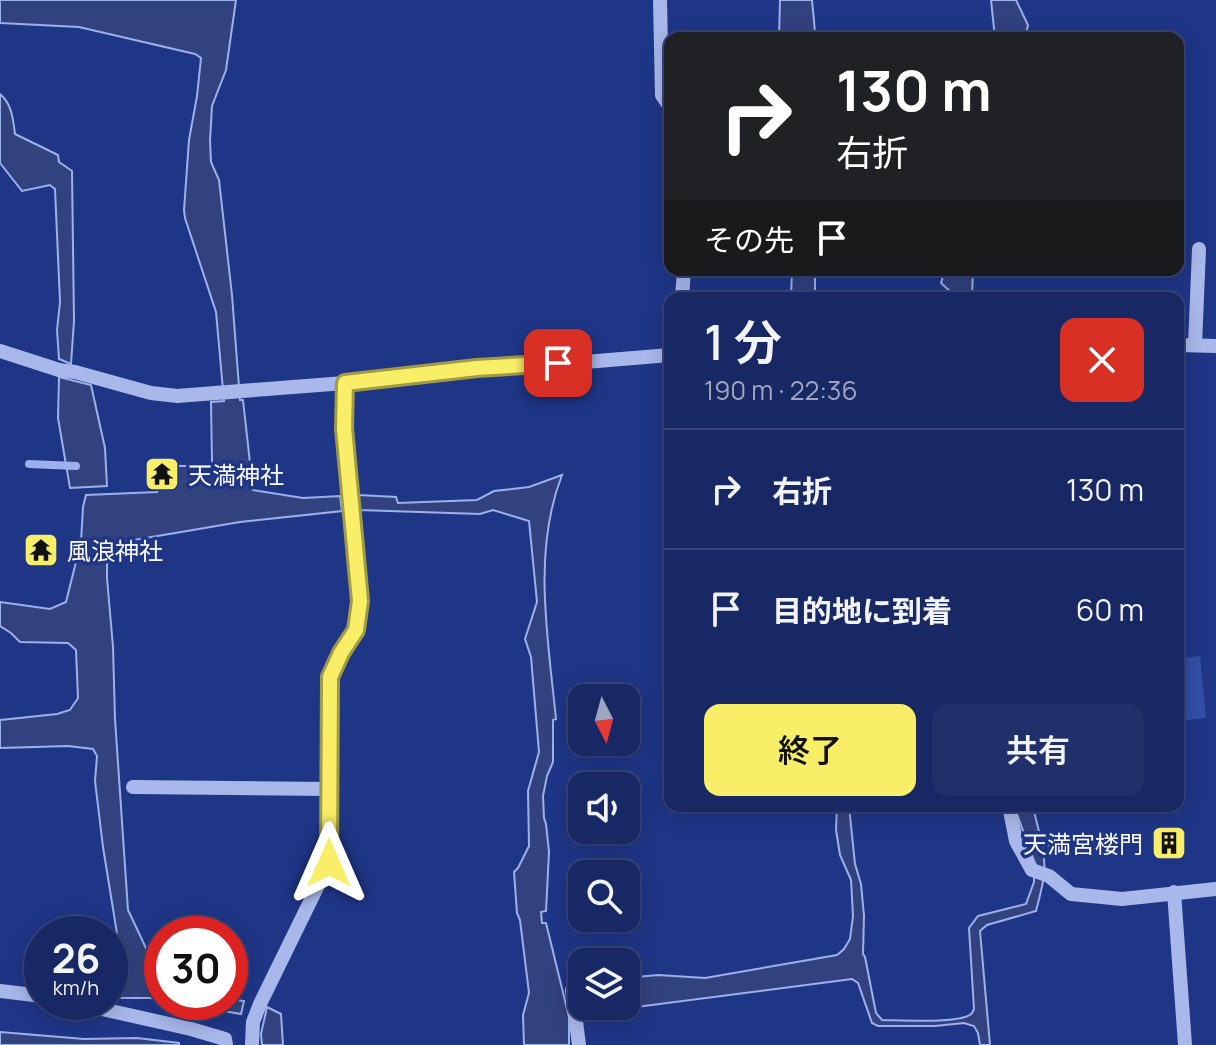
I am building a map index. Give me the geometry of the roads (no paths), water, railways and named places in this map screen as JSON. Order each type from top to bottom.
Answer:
[{"type":"street","points":[[660,0],[664,98]]},
{"type":"street","points":[[1195,345],[1199,249]]},
{"type":"street","points":[[1184,345],[1216,346]]},
{"type":"street","points":[[0,351],[59,370],[151,393],[177,396],[345,383],[477,368],[664,355]]},
{"type":"street","points":[[252,1045],[253,1022],[260,1004],[329,863],[330,677],[356,630],[360,601],[344,428],[345,383]]},
{"type":"street","points":[[133,787],[329,789]]},
{"type":"street","points":[[1010,812],[1016,841],[1032,870],[1049,876],[1071,894],[1122,899],[1216,889]]},
{"type":"street","points":[[1174,892],[1185,1045]]},
{"type":"street","points":[[0,991],[24,994]]},
{"type":"street","points":[[128,1015],[225,1039],[226,1045]]},
{"type":"street","points":[[577,1020],[579,1045]]},
{"type":"waterway","points":[[29,464],[76,466]]},
{"type":"waterway","points":[[1033,844],[1119,835]]},
{"type":"place","name":"天満神社","points":[[162,474]]},
{"type":"place","name":"風浪神社","points":[[41,550]]},
{"type":"place","name":"天満宮楼門","points":[[1169,843]]}]
